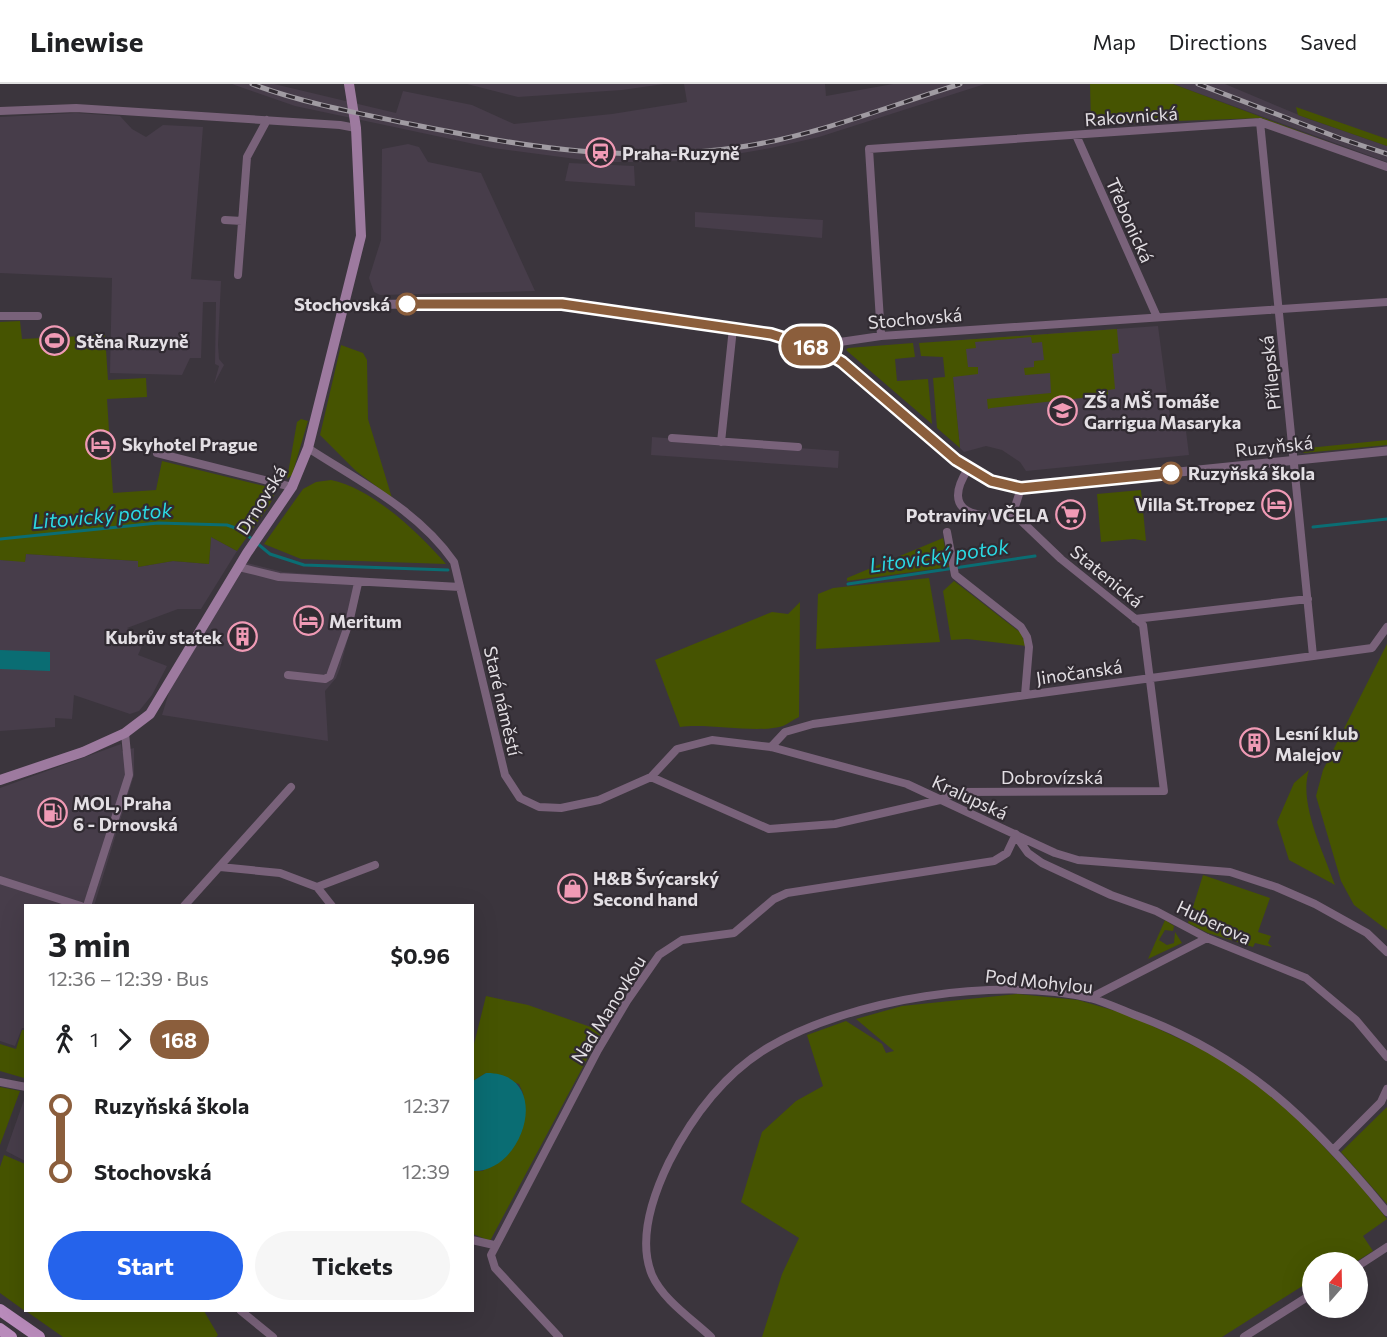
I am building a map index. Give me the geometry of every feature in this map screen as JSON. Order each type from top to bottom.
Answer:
[{"type":"main road","name":"Drnovská","points":[[0,780],[39,769],[125,733],[150,714],[247,553],[292,487],[308,448],[361,236],[356,128],[349,84]]},
{"type":"main road","points":[[0,1310],[39,1337]]},
{"type":"main road","points":[[0,1329],[11,1337]]},
{"type":"main road","points":[[0,1336],[6,1337]]},
{"type":"street","points":[[0,111],[76,108],[356,128]]},
{"type":"street","points":[[238,275],[247,157],[267,120]]},
{"type":"street","name":"Rakovnická","points":[[881,336],[869,149],[1260,122],[1387,167]]},
{"type":"street","name":"Přílepská","points":[[1260,122],[1313,656]]},
{"type":"street","name":"Třebonická","points":[[1077,135],[1157,317]]},
{"type":"street","points":[[225,220],[242,221]]},
{"type":"street","points":[[343,305],[540,302],[771,334],[822,350]]},
{"type":"street","name":"Stochovská","points":[[822,350],[840,342],[881,336],[1387,302]]},
{"type":"street","points":[[0,316],[38,316]]},
{"type":"street","points":[[721,442],[733,328]]},
{"type":"street","name":"Ruzyňská","points":[[822,350],[854,372],[968,469],[991,481],[1021,488],[1387,451]]},
{"type":"street","points":[[672,438],[798,447]]},
{"type":"street","name":"Staré náměstí","points":[[308,448],[415,517],[438,539],[454,562],[505,775],[520,798],[539,807]]},
{"type":"street","points":[[157,453],[292,487]]},
{"type":"street","points":[[968,469],[959,492],[965,510],[971,515],[1013,513],[1021,488]]},
{"type":"street","name":"Statenická","points":[[1013,513],[1061,559],[1143,625],[1164,791]]},
{"type":"street","points":[[947,532],[955,575],[1021,627],[1027,637],[1025,695]]},
{"type":"street","points":[[239,567],[279,577],[460,587]]},
{"type":"street","points":[[288,675],[325,679],[330,676],[349,623],[358,583]]},
{"type":"street","points":[[1136,619],[1308,599]]},
{"type":"street","name":"Jinočanská","points":[[771,747],[785,732],[813,724],[1372,648],[1387,627]]},
{"type":"street","points":[[88,904],[129,775],[125,733]]},
{"type":"street","name":"Kralupská","points":[[539,807],[561,808],[599,800],[651,777],[677,749],[712,740],[771,747],[907,784],[1055,853],[1078,860],[1230,872],[1276,887],[1340,917],[1367,933],[1387,952]]},
{"type":"street","name":"Dobrovízská","points":[[651,777],[769,829],[835,824],[940,800],[957,792],[1164,791]]},
{"type":"street","points":[[186,904],[291,787]]},
{"type":"street","name":"Huberova","points":[[1016,834],[1028,853],[1042,863],[1111,895],[1156,911],[1207,938],[1306,978],[1356,1020],[1387,1057]]},
{"type":"street","name":"Nad Manovkou","points":[[494,1245],[615,1021],[659,955],[668,947],[682,940],[734,933],[774,899],[787,893],[994,861],[1007,853],[1016,834]]},
{"type":"street","points":[[317,887],[375,865]]},
{"type":"street","points":[[220,867],[280,873],[317,887],[330,904]]},
{"type":"street","points":[[0,880],[75,904]]},
{"type":"street","points":[[1090,998],[1207,938]]},
{"type":"street","name":"Pod Mohylou","points":[[711,1337],[672,1301],[652,1275],[647,1231],[652,1206],[663,1175],[678,1144],[703,1107],[734,1074],[768,1048],[832,1019],[944,992],[977,989],[1090,998],[1164,1026],[1227,1059],[1280,1098],[1334,1149],[1387,1212]]},
{"type":"street","points":[[0,1082],[24,1087]]},
{"type":"street","points":[[1334,1149],[1381,1102],[1387,1089]]},
{"type":"street","points":[[474,1240],[494,1245],[491,1255],[495,1268],[559,1337]]},
{"type":"street","points":[[1368,1259],[1387,1247]]},
{"type":"street","points":[[1244,1337],[1302,1300]]},
{"type":"street","points":[[242,1312],[273,1337]]},
{"type":"shaded area","points":[[232,84],[274,84],[396,113],[403,91],[472,105],[514,124],[612,114],[687,102],[684,84],[825,84],[826,96],[893,84],[985,84],[819,137],[771,148],[713,158],[654,162],[599,162],[493,148],[295,106]]},
{"type":"shaded area","points":[[467,84],[664,84],[622,90],[518,97]]},
{"type":"shaded area","points":[[1173,84],[1225,84],[1306,118],[1387,146],[1387,162]]},
{"type":"shaded area","points":[[76,113],[120,116],[132,129],[146,137],[163,125],[203,127],[191,279],[221,281],[218,345],[219,359],[224,365],[214,384],[219,366],[215,364],[216,302],[203,302],[201,358],[190,358],[182,375],[110,373],[112,278],[0,273],[0,117]]},
{"type":"shaded area","points":[[408,144],[419,147],[428,162],[481,173],[535,291],[380,295],[374,292],[369,278],[381,240],[382,149]]},
{"type":"shaded area","points":[[569,163],[634,166],[635,186],[565,181]]},
{"type":"shaded area","points":[[695,212],[823,220],[822,238],[695,227]]},
{"type":"shaded area","name":"ZŠ a MŠ Tomáše Garrigua Masaryka","points":[[1158,326],[1171,424],[1185,423],[1189,455],[1026,471],[1020,462],[1002,450],[986,446],[964,452],[960,448],[949,341]]},
{"type":"shaded area","points":[[652,437],[839,451],[838,468],[651,455]]},
{"type":"shaded area","points":[[211,537],[237,551],[201,609],[178,609],[127,628],[146,637],[138,655],[167,666],[152,695],[139,711],[130,714],[74,695],[72,719],[55,718],[55,727],[0,731],[0,560],[25,561],[26,554],[138,561],[138,567],[173,561],[209,564]]},
{"type":"shaded area","points":[[247,563],[283,572],[364,578],[340,668],[336,678],[325,691],[328,741],[162,715],[170,689]]},
{"type":"shaded area","points":[[121,744],[122,751],[134,748],[134,775],[95,904],[24,904],[24,1028],[15,1046],[0,1041],[0,788]]},
{"type":"shaded area","points":[[24,1100],[24,1160],[6,1151]]},
{"type":"green space","points":[[1090,84],[1173,84],[1387,164],[1261,118],[1091,124]]},
{"type":"green space","points":[[1296,107],[1387,139],[1387,146],[1298,115]]},
{"type":"green space","points":[[20,321],[22,339],[105,335],[108,380],[146,378],[147,397],[107,399],[113,493],[156,490],[162,461],[277,489],[269,506],[237,551],[211,537],[209,564],[173,561],[138,567],[138,561],[26,554],[25,562],[0,560],[0,322]]},
{"type":"green space","points":[[1117,329],[1119,353],[1112,354],[1115,389],[1108,390],[1108,395],[988,409],[987,399],[1051,393],[1050,373],[1025,375],[1024,368],[1034,367],[1034,361],[1044,360],[1042,342],[1032,343],[1031,337],[975,342],[976,348],[966,349],[968,367],[978,367],[978,374],[953,377],[960,448],[937,428],[933,378],[945,377],[943,357],[921,356],[919,343]]},
{"type":"green space","points":[[913,343],[915,357],[895,359],[897,381],[928,379],[932,424],[846,350]]},
{"type":"green space","points":[[341,345],[363,353],[367,360],[368,419],[392,498],[356,471],[320,435]]},
{"type":"green space","points":[[301,419],[308,421],[292,475],[287,479],[297,422]]},
{"type":"green space","points":[[1387,440],[1387,445],[1304,453],[1298,449]]},
{"type":"green space","points":[[331,480],[362,492],[394,513],[446,564],[301,559],[264,544],[303,489],[316,482]]},
{"type":"green space","points":[[1141,490],[1146,541],[1134,539],[1101,542],[1097,494]]},
{"type":"green space","points":[[943,538],[949,567],[847,581],[847,578]]},
{"type":"green space","points":[[929,578],[940,642],[816,649],[818,594],[833,588]]},
{"type":"green space","points":[[954,581],[1021,633],[1026,646],[967,639],[951,640],[943,591]]},
{"type":"green space","points":[[800,602],[799,717],[783,726],[772,728],[680,727],[655,660],[772,612],[788,614]]},
{"type":"green space","points":[[1387,644],[1387,930],[1354,905],[1341,881],[1316,796],[1323,770]]},
{"type":"green space","points":[[1309,770],[1307,797],[1309,812],[1335,885],[1289,860],[1277,822],[1294,783]]},
{"type":"green space","points":[[1203,875],[1270,898],[1258,932],[1271,936],[1268,943],[1272,947],[1255,943],[1253,947],[1208,933],[1188,923]]},
{"type":"green space","points":[[1165,920],[1174,926],[1173,931],[1165,930],[1159,940],[1167,945],[1174,943],[1175,932],[1182,943],[1148,959]]},
{"type":"green space","points":[[1017,994],[1078,1000],[1129,1015],[1216,1056],[1278,1098],[1358,1183],[1387,1219],[1363,1236],[1373,1251],[1368,1254],[1368,1252],[1302,1252],[1302,1286],[1222,1337],[762,1337],[782,1274],[799,1238],[741,1202],[762,1132],[796,1101],[823,1086],[807,1035],[846,1021],[882,1044],[886,1053],[894,1051],[856,1019],[902,1006]]},
{"type":"green space","points":[[486,996],[528,1005],[602,1031],[490,1241],[474,1234],[474,1171],[483,1171],[525,1112],[523,1093],[519,1084],[486,1073],[474,1080],[474,1044]]},
{"type":"green space","points":[[22,1030],[24,1030],[24,1078],[0,1071],[0,1044],[16,1049]]},
{"type":"green space","points":[[0,1087],[20,1091],[0,1145]]},
{"type":"green space","points":[[1387,1107],[1387,1204],[1341,1152]]},
{"type":"green space","points":[[4,1155],[24,1164],[24,1310],[0,1293],[0,1167]]},
{"type":"green space","points":[[27,1312],[205,1312],[218,1335],[216,1337],[63,1337]]},
{"type":"water","points":[[0,650],[50,652],[50,671],[0,669]]},
{"type":"water","points":[[486,1073],[507,1077],[520,1088],[525,1104],[524,1122],[518,1141],[507,1156],[491,1167],[474,1171],[474,1080]]},
{"type":"waterway","name":"Litovický potok","points":[[1313,527],[1387,519]]},
{"type":"waterway","name":"Litovický potok","points":[[0,539],[158,523],[227,525],[241,530],[270,554],[304,565],[448,570]]},
{"type":"waterway","name":"Litovický potok","points":[[848,584],[1035,556]]},
{"type":"railway","points":[[252,84],[330,107],[494,140],[577,151],[661,154],[704,151],[774,141],[828,127],[960,84]]},
{"type":"railway","points":[[1198,84],[1387,154]]},
{"type":"bus line","name":"168","points":[[407,304],[540,302],[771,334],[822,350],[842,362],[956,460],[978,476],[991,481],[1021,488],[1171,473]]},
{"type":"place","name":"Praha-Ruzyně","points":[[601,153]]},
{"type":"place","name":"Stochovská","points":[[407,304]]},
{"type":"place","name":"Stěna Ruzyně","points":[[55,341]]},
{"type":"place","name":"ZŠ a MŠ Tomáše Garrigua Masaryka","points":[[1063,411]]},
{"type":"place","name":"Skyhotel Prague","points":[[101,444]]},
{"type":"place","name":"Ruzyňská škola","points":[[1171,473]]},
{"type":"place","name":"Villa St.Tropez","points":[[1276,504]]},
{"type":"place","name":"Potraviny VČELA","points":[[1070,515]]},
{"type":"place","name":"Meritum","points":[[308,621]]},
{"type":"place","name":"Kubrův statek","points":[[243,637]]},
{"type":"place","name":"Lesní klub Malejov","points":[[1254,743]]},
{"type":"place","name":"MOL, Praha 6 - Drnovská","points":[[52,813]]},
{"type":"place","name":"H&B Švýcarský Second hand","points":[[572,888]]}]
